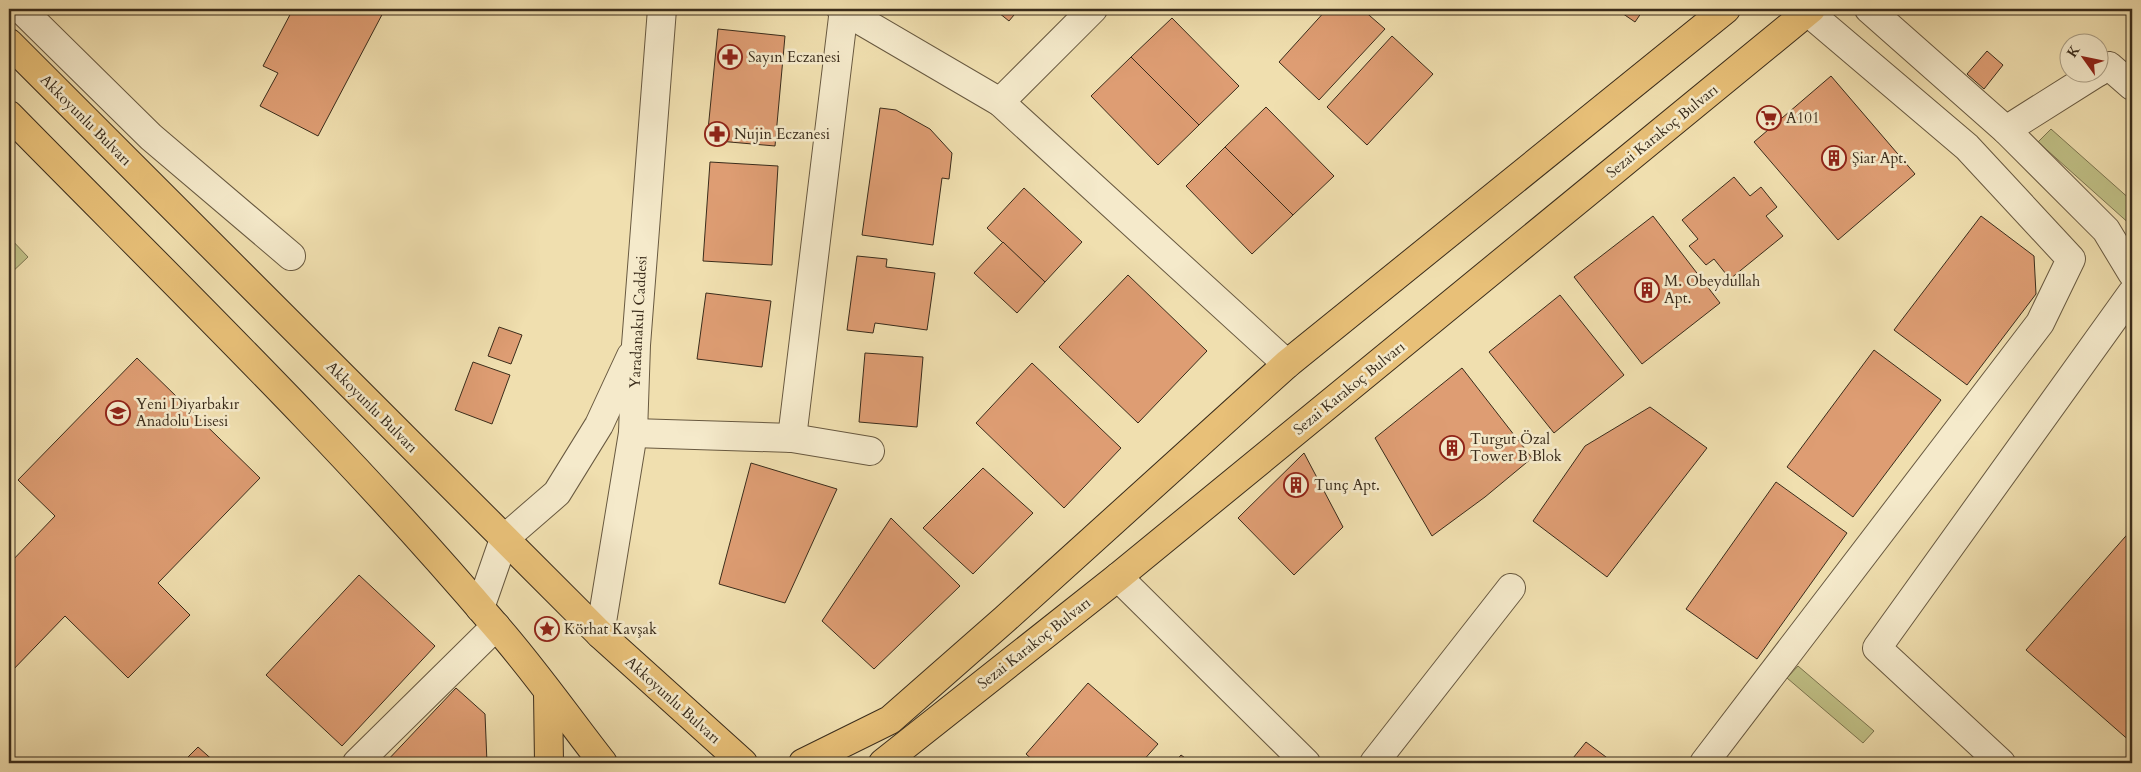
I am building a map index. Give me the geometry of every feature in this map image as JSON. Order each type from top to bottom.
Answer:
[{"type":"main road","points":[[803,763],[890,720],[1005,619],[1287,364],[1726,9]]},
{"type":"main road","name":"Sezai Karakoç Bulvarı","points":[[883,763],[1118,577],[1809,10]]},
{"type":"main road","name":"Akkoyunlu Bulvarı","points":[[9,43],[600,634],[744,763]]},
{"type":"main road","points":[[9,115],[324,436],[488,616],[603,763]]},
{"type":"main road","points":[[548,693],[549,763]]},
{"type":"street","points":[[21,9],[151,137],[291,256]]},
{"type":"street","name":"Yaradanakul Caddesi","points":[[600,634],[633,433],[636,345],[662,9]]},
{"type":"street","points":[[792,438],[843,9],[1000,102],[1287,364]]},
{"type":"street","points":[[1000,102],[1093,9]]},
{"type":"street","points":[[1868,9],[2006,130],[2106,230],[2132,274]]},
{"type":"street","points":[[1704,763],[2040,323],[2071,259],[1968,147],[1809,10]]},
{"type":"street","points":[[2108,67],[2132,86]]},
{"type":"street","points":[[2006,130],[2082,82]]},
{"type":"street","points":[[2001,763],[1877,648],[2132,293]]},
{"type":"street","points":[[358,763],[488,616],[504,539],[557,492],[599,424],[636,345]]},
{"type":"street","points":[[633,433],[792,438],[870,451]]},
{"type":"street","points":[[1118,577],[1306,763]]},
{"type":"street","points":[[1374,763],[1511,588]]},
{"type":"green space","points":[[2051,129],[2132,201],[2132,226],[2038,142]]},
{"type":"green space","points":[[9,237],[28,257],[9,275]]},
{"type":"green space","points":[[1798,666],[1874,731],[1863,743],[1787,678]]},
{"type":"building","points":[[293,9],[385,9],[318,136],[260,106],[278,73],[263,66]]},
{"type":"building","points":[[994,9],[1019,9],[1009,21]]},
{"type":"building","points":[[1327,9],[1362,9],[1385,29],[1319,100],[1279,62]]},
{"type":"building","points":[[1616,9],[1644,9],[1635,22]]},
{"type":"building","points":[[1172,18],[1239,86],[1199,125],[1131,57]]},
{"type":"building","points":[[718,29],[785,36],[775,146],[707,140]]},
{"type":"building","points":[[1392,36],[1433,74],[1367,145],[1327,107]]},
{"type":"building","points":[[1987,51],[2003,65],[1984,89],[1967,74]]},
{"type":"building","points":[[1131,57],[1199,125],[1158,165],[1091,96]]},
{"type":"building","name":"Şiar Apt.","points":[[1831,76],[1915,174],[1838,240],[1754,142]]},
{"type":"building","points":[[1266,107],[1334,176],[1293,215],[1225,147]]},
{"type":"building","points":[[880,108],[896,110],[930,129],[952,153],[949,179],[942,178],[933,245],[862,235]]},
{"type":"building","points":[[1225,147],[1293,215],[1252,254],[1186,186]]},
{"type":"building","points":[[710,162],[778,166],[772,265],[703,261]]},
{"type":"building","points":[[1734,177],[1750,196],[1761,187],[1777,207],[1766,216],[1783,236],[1730,279],[1714,259],[1706,265],[1689,246],[1698,239],[1682,220]]},
{"type":"building","points":[[1024,188],[1082,242],[1045,282],[987,228]]},
{"type":"building","name":"M. Obeydullah Apt.","points":[[1653,216],[1720,303],[1642,364],[1574,277]]},
{"type":"building","points":[[1981,216],[2034,256],[2036,294],[1967,385],[1894,330]]},
{"type":"building","points":[[1003,242],[1045,282],[1017,313],[974,273]]},
{"type":"building","points":[[857,256],[887,259],[886,267],[935,273],[927,330],[875,323],[873,333],[847,330]]},
{"type":"building","points":[[1128,275],[1207,351],[1138,423],[1059,347]]},
{"type":"building","points":[[706,293],[771,301],[762,367],[697,359]]},
{"type":"building","points":[[1560,295],[1624,375],[1554,433],[1489,352]]},
{"type":"building","points":[[499,327],[522,335],[511,364],[488,356]]},
{"type":"building","points":[[1874,350],[1941,400],[1853,517],[1787,467]]},
{"type":"building","points":[[865,353],[923,357],[917,427],[859,422]]},
{"type":"building","points":[[137,358],[260,478],[158,583],[190,615],[128,678],[65,616],[9,674],[9,564],[55,516],[18,480]]},
{"type":"building","points":[[473,362],[510,375],[492,424],[455,410]]},
{"type":"building","points":[[1032,363],[1121,448],[1064,508],[976,423]]},
{"type":"building","name":"Turgut Özal Tower B Blok","points":[[1462,368],[1532,458],[1485,497],[1432,536],[1375,438]]},
{"type":"building","points":[[1650,407],[1707,448],[1607,577],[1533,521],[1585,446]]},
{"type":"building","name":"Tunç Apt.","points":[[1304,453],[1343,527],[1294,575],[1238,518]]},
{"type":"building","points":[[751,463],[837,489],[785,603],[719,584]]},
{"type":"building","points":[[983,468],[1033,513],[973,574],[923,528]]},
{"type":"building","points":[[1776,482],[1847,533],[1757,659],[1686,609]]},
{"type":"building","points":[[891,518],[960,586],[874,669],[822,621]]},
{"type":"building","points":[[2132,529],[2132,743],[2026,650]]},
{"type":"building","points":[[359,575],[435,646],[342,746],[266,675]]},
{"type":"building","points":[[1088,683],[1158,744],[1141,763],[1036,763],[1026,754]]},
{"type":"building","points":[[456,688],[485,714],[487,763],[385,763]]},
{"type":"building","points":[[1586,742],[1614,763],[1569,763]]},
{"type":"building","points":[[198,747],[216,763],[182,763]]},
{"type":"building","points":[[1181,755],[1192,763],[1174,763]]},
{"type":"place","name":"Sayın Eczanesi","points":[[730,57]]},
{"type":"place","name":"A101","points":[[1769,118]]},
{"type":"place","name":"Nujin Eczanesi","points":[[717,134]]},
{"type":"place","name":"Şiar Apt.","points":[[1834,158]]},
{"type":"place","name":"M. Obeydullah Apt.","points":[[1647,290]]},
{"type":"place","name":"Yeni Diyarbakır Anadolu Lisesi","points":[[118,413]]},
{"type":"place","name":"Turgut Özal Tower B Blok","points":[[1452,448]]},
{"type":"place","name":"Tunç Apt.","points":[[1296,485]]},
{"type":"place","name":"Körhat Kavşak","points":[[547,629]]}]
